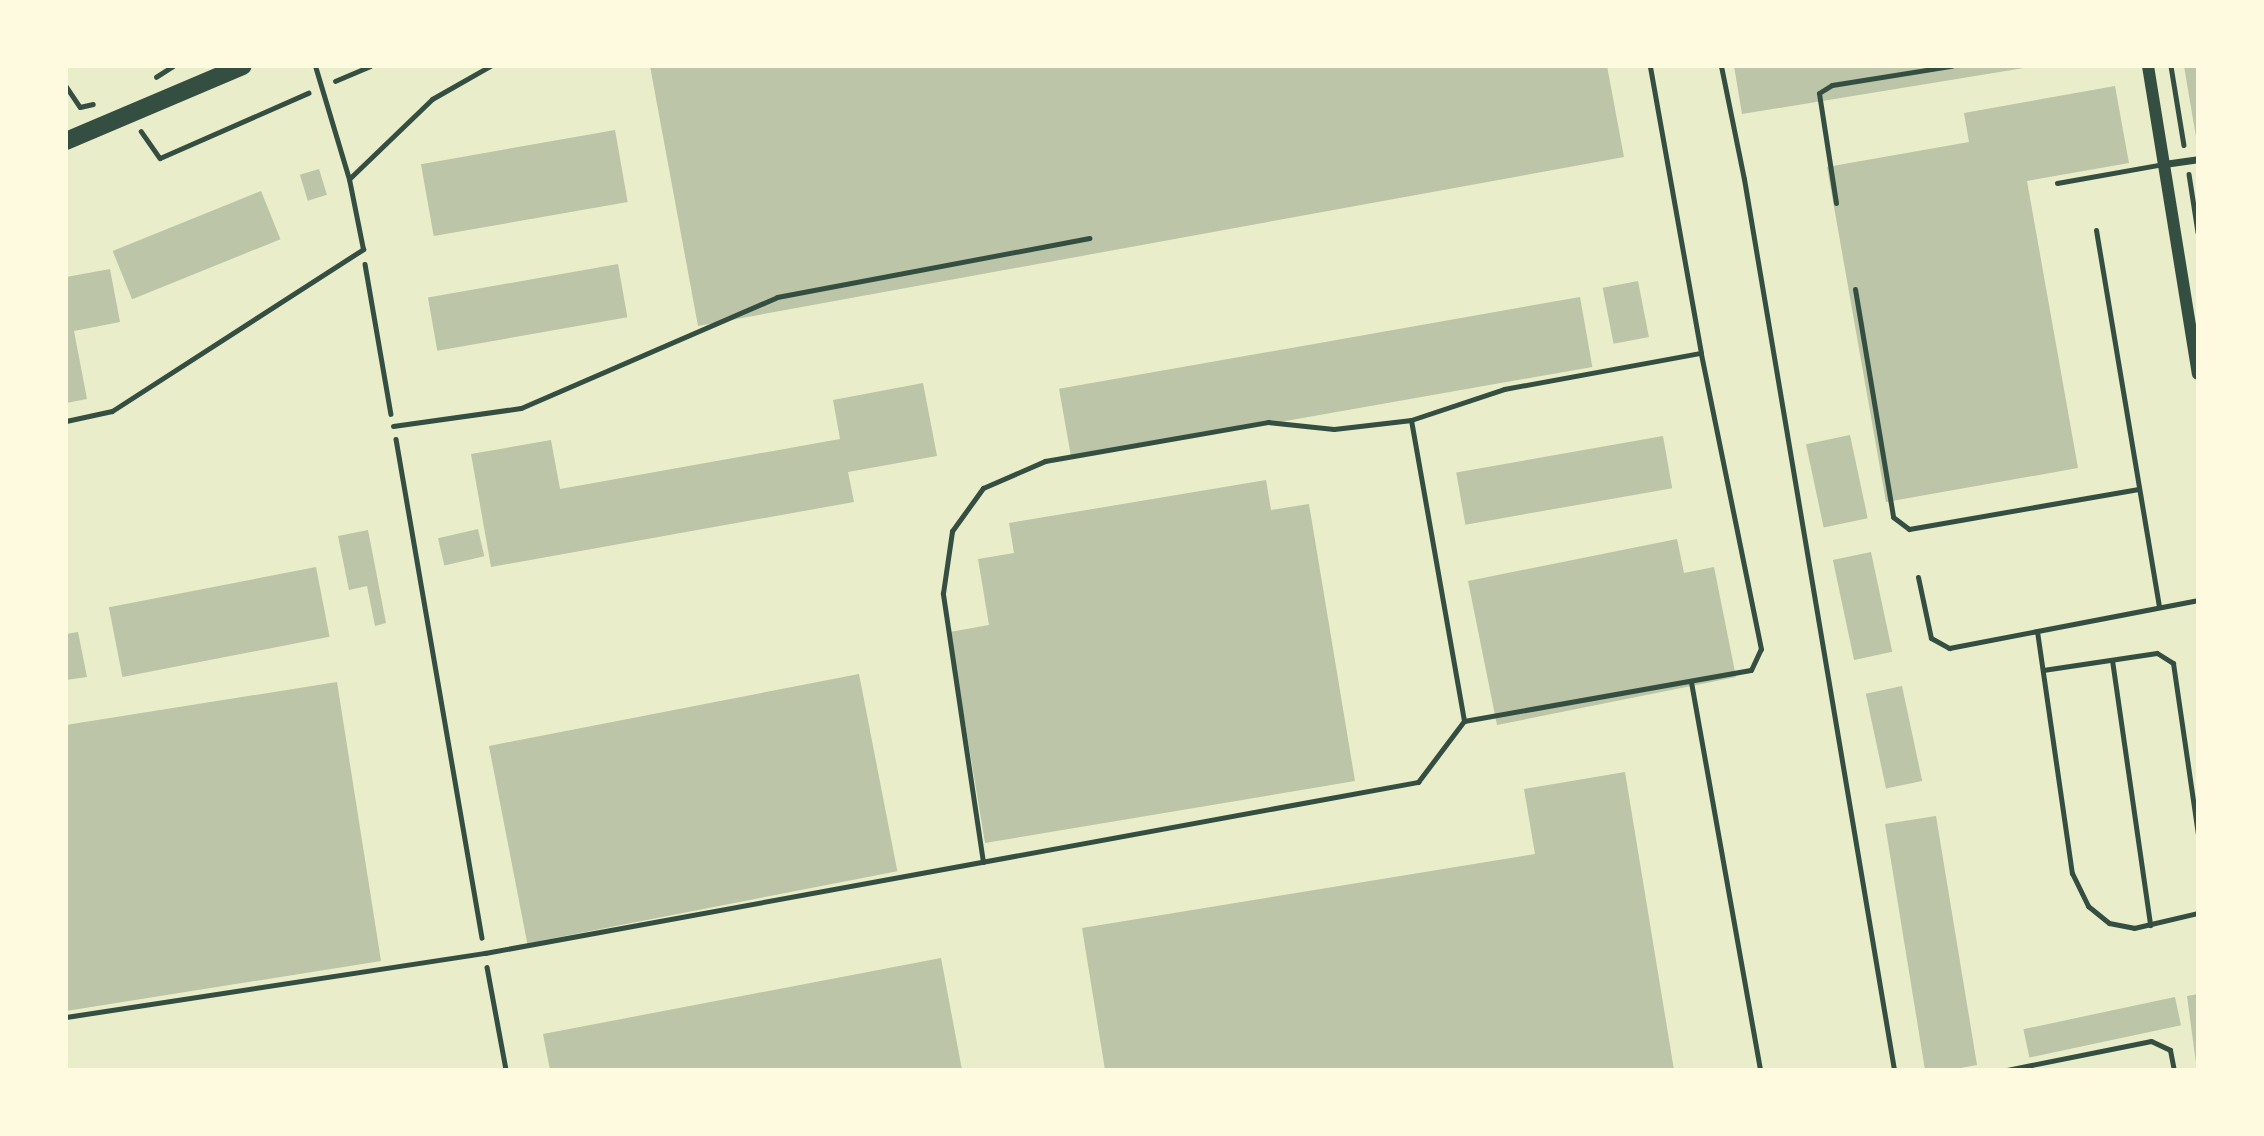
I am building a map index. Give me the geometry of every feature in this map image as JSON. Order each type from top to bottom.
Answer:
[{"type":"main road","points":[[66,141],[243,66]]},
{"type":"street","points":[[2148,66],[2164,164],[2191,297],[2197,374]]},
{"type":"street","points":[[2164,164],[2197,159]]},
{"type":"lane","points":[[66,421],[112,411],[363,249],[349,179],[324,86],[315,66]]},
{"type":"lane","points":[[349,179],[432,99],[490,66]]},
{"type":"lane","points":[[66,1017],[485,953],[1418,782],[1464,721],[1752,670],[1761,649],[1701,353],[1650,66]]},
{"type":"lane","points":[[1721,66],[1744,179],[1894,1069]]},
{"type":"lane","points":[[1836,203],[1819,93],[1832,85],[1951,66]]},
{"type":"lane","points":[[2057,183],[2164,164]]},
{"type":"lane","points":[[2096,230],[2159,607]]},
{"type":"lane","points":[[393,426],[521,408],[778,297],[1089,237]]},
{"type":"lane","points":[[1855,289],[1893,517],[1909,529],[2139,489]]},
{"type":"lane","points":[[984,862],[943,593],[952,531],[983,488],[1045,461],[1268,422],[1334,429],[1411,420],[1504,389],[1701,353]]},
{"type":"lane","points":[[1411,420],[1464,721]]},
{"type":"lane","points":[[1918,577],[1931,638],[1949,648],[2197,600]]},
{"type":"lane","points":[[2037,631],[2072,873],[2088,906],[2109,923],[2134,928],[2197,913]]},
{"type":"lane","points":[[2043,670],[2157,653],[2173,663],[2197,834]]},
{"type":"lane","points":[[2112,660],[2150,925]]},
{"type":"lane","points":[[1691,682],[1760,1069]]},
{"type":"lane","points":[[2007,1069],[2151,1041],[2170,1050],[2174,1069]]},
{"type":"path","points":[[160,158],[370,66]]},
{"type":"path","points":[[363,249],[506,1069]]},
{"type":"building","points":[[650,66],[1607,66],[1624,157],[698,326]]},
{"type":"building","points":[[1734,66],[2023,66],[2024,68],[1742,114]]},
{"type":"building","points":[[2184,66],[2198,66],[2198,137],[2196,137]]},
{"type":"building","points":[[2115,86],[2129,163],[2027,181],[2078,468],[1886,502],[1827,167],[1969,142],[1964,113]]},
{"type":"building","points":[[615,130],[628,202],[434,236],[421,164]]},
{"type":"building","points":[[319,169],[327,195],[308,201],[300,175]]},
{"type":"building","points":[[261,191],[280,239],[132,299],[113,251]]},
{"type":"building","points":[[618,264],[627,317],[437,351],[428,298]]},
{"type":"building","points":[[110,269],[120,322],[74,331],[87,399],[66,403],[66,277]]},
{"type":"building","points":[[1638,281],[1649,337],[1614,344],[1603,288]]},
{"type":"building","points":[[1580,297],[1592,367],[1071,459],[1059,389]]},
{"type":"building","points":[[923,383],[937,456],[848,472],[854,502],[491,567],[471,454],[551,440],[560,489],[840,439],[833,400]]},
{"type":"building","points":[[1850,435],[1868,518],[1824,527],[1806,444]]},
{"type":"building","points":[[1663,436],[1672,488],[1465,525],[1456,472]]},
{"type":"building","points":[[1266,480],[1271,510],[1309,504],[1355,781],[985,843],[950,632],[989,625],[978,559],[1014,553],[1009,523]]},
{"type":"building","points":[[478,529],[484,556],[444,566],[438,538]]},
{"type":"building","points":[[368,530],[386,623],[375,626],[367,586],[349,590],[338,536]]},
{"type":"building","points":[[1677,539],[1684,573],[1714,567],[1736,677],[1497,725],[1468,581]]},
{"type":"building","points":[[1871,552],[1892,652],[1854,660],[1833,560]]},
{"type":"building","points":[[316,567],[330,637],[122,677],[109,607]]},
{"type":"building","points":[[78,632],[87,677],[66,680],[66,634]]},
{"type":"building","points":[[859,674],[897,871],[527,943],[489,746]]},
{"type":"building","points":[[337,682],[381,961],[66,1011],[66,725]]},
{"type":"building","points":[[1902,686],[1922,781],[1886,789],[1866,694]]},
{"type":"building","points":[[1625,772],[1674,1070],[1105,1070],[1082,928],[1535,854],[1524,789]]},
{"type":"building","points":[[1936,816],[1977,1065],[1949,1070],[1925,1070],[1885,824]]},
{"type":"building","points":[[941,958],[962,1070],[550,1070],[543,1034]]},
{"type":"building","points":[[2198,994],[2198,1063],[2196,1063],[2187,996]]},
{"type":"building","points":[[2175,997],[2181,1025],[2029,1058],[2023,1029]]}]
